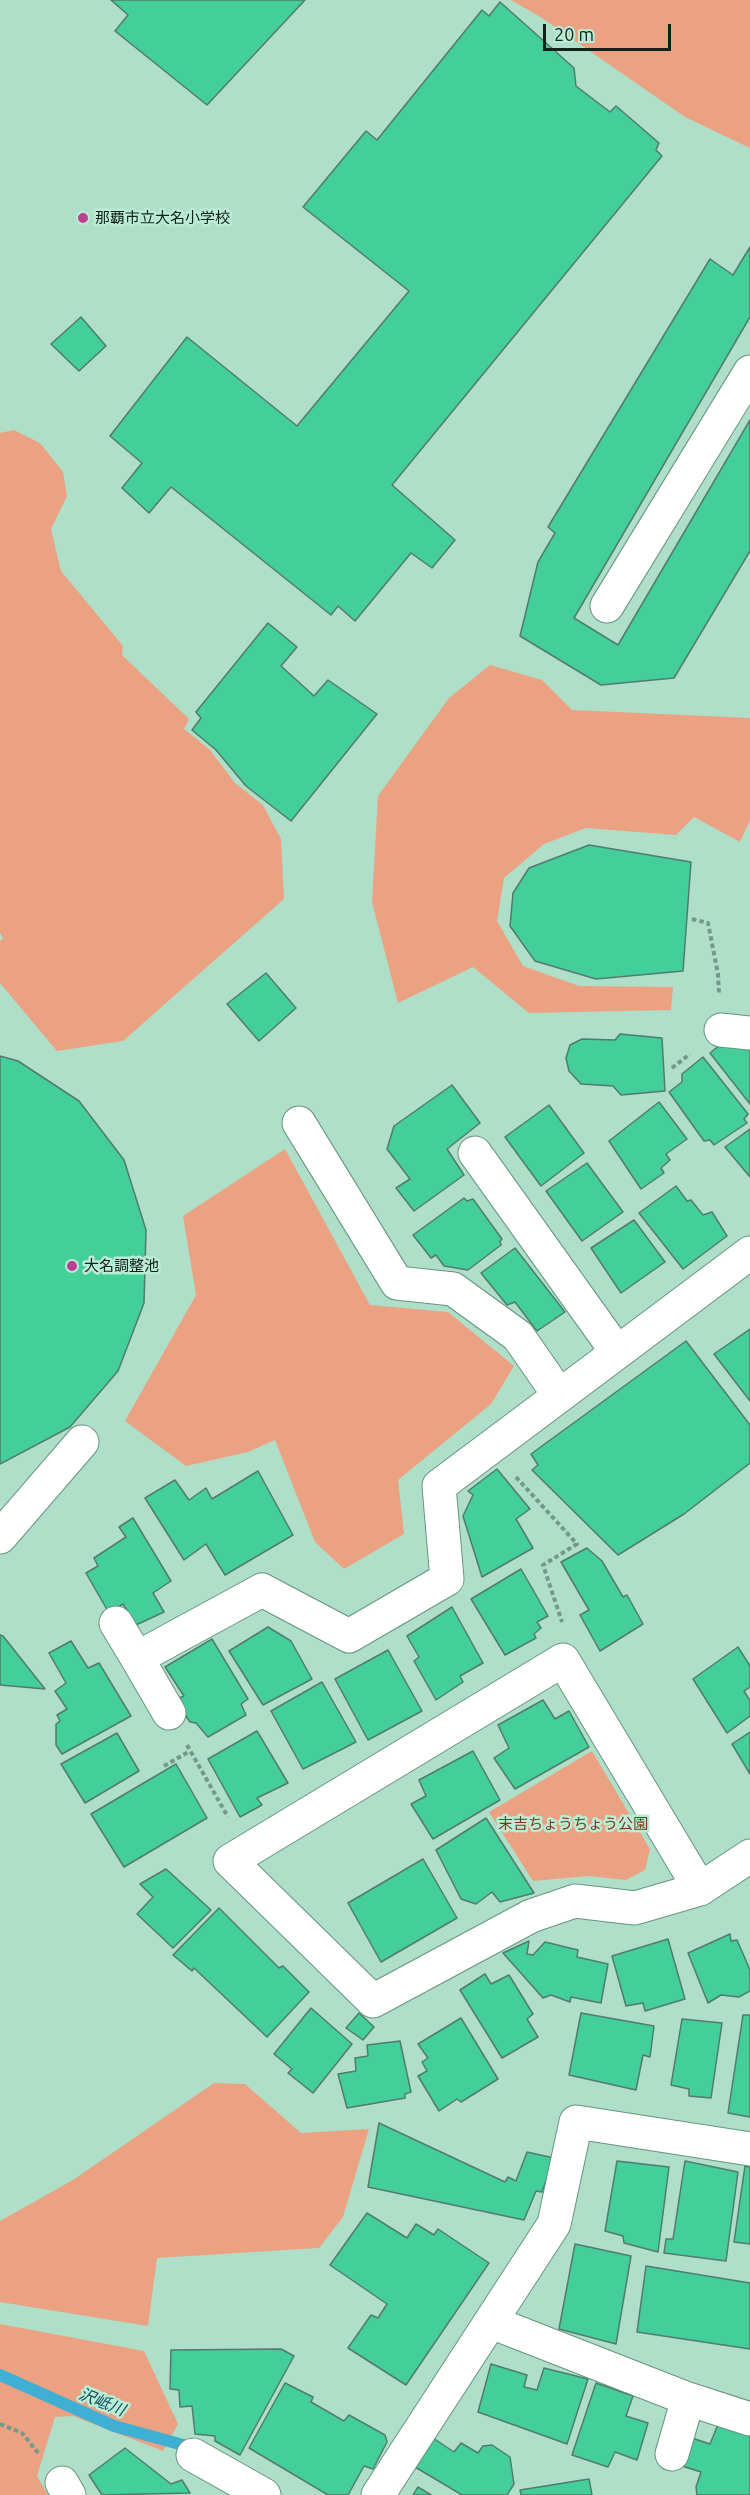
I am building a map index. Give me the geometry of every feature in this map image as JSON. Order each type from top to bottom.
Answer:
[{"type":"street","points":[[608,606],[750,372]]},
{"type":"street","points":[[299,1123],[397,1283],[453,1289],[518,1336],[559,1395]]},
{"type":"street","points":[[476,1153],[617,1352]]},
{"type":"street","points":[[137,1658],[262,1590],[349,1636],[447,1579],[438,1486],[750,1253]]},
{"type":"street","points":[[0,1537],[82,1442]]},
{"type":"street","points":[[116,1623],[169,1713]]},
{"type":"street","points":[[700,1889],[562,1660],[230,1862],[374,2001],[531,1916],[576,1901],[635,1908],[700,1889],[750,1856]]},
{"type":"street","points":[[378,2495],[554,2224],[576,2122],[750,2150]]},
{"type":"street","points":[[490,2322],[688,2399],[750,2419]]},
{"type":"street","points":[[672,2454],[688,2399]]},
{"type":"street","points":[[193,2455],[264,2495]]},
{"type":"path","points":[[489,1448],[577,1544],[543,1564],[562,1622],[575,1642],[562,1660]]},
{"type":"path","points":[[169,1713],[237,1832],[230,1862]]},
{"type":"path","points":[[164,1766],[190,1751]]},
{"type":"path","points":[[0,2424],[22,2433],[66,2489]]},
{"type":"green space","points":[[511,0],[750,0],[750,148],[685,117],[542,18]]},
{"type":"green space","points":[[14,430],[40,443],[63,472],[67,496],[51,529],[61,571],[123,646],[122,655],[189,719],[184,729],[210,750],[235,783],[263,805],[281,839],[284,899],[123,1041],[57,1051],[0,983],[0,941],[3,938],[0,933],[0,433]]},
{"type":"green space","points":[[490,665],[542,680],[572,710],[750,718],[750,820],[740,842],[694,817],[676,835],[586,828],[544,844],[504,878],[497,921],[523,966],[579,986],[673,987],[671,1010],[529,1013],[473,967],[398,1003],[372,902],[378,796],[449,698]]},
{"type":"green space","points":[[285,1149],[370,1305],[448,1312],[514,1366],[491,1404],[398,1480],[404,1534],[344,1569],[315,1542],[275,1440],[248,1452],[186,1466],[125,1421],[196,1295],[183,1216]]},
{"type":"green space","name":"末吉ちょうちょう公園","points":[[592,1751],[650,1849],[645,1870],[626,1880],[588,1876],[533,1881],[489,1812]]},
{"type":"green space","points":[[214,2083],[245,2084],[301,2133],[369,2129],[343,2217],[319,2248],[157,2258],[148,2326],[0,2302],[0,2221],[73,2180]]},
{"type":"green space","points":[[0,2324],[144,2351],[178,2424],[163,2451],[73,2416],[55,2417],[37,2476],[48,2495],[0,2495]]},
{"type":"building","points":[[111,0],[305,0],[207,105],[115,31],[128,15]]},
{"type":"building","points":[[500,2],[574,68],[576,86],[610,112],[616,106],[659,143],[656,150],[662,156],[392,485],[455,540],[432,568],[411,553],[355,621],[338,606],[331,615],[171,487],[149,513],[122,488],[142,463],[110,436],[187,337],[297,426],[409,291],[303,207],[366,131],[377,140],[482,10],[489,16]]},
{"type":"building","points":[[750,247],[750,317],[574,618],[618,645],[750,420],[750,551],[674,678],[601,685],[520,636],[538,562],[555,533],[548,527],[710,259],[733,275]]},
{"type":"building","points":[[81,317],[106,346],[79,371],[51,344]]},
{"type":"building","points":[[268,623],[297,647],[281,666],[314,696],[328,680],[377,714],[291,821],[246,786],[216,750],[192,730],[201,718],[196,712]]},
{"type":"building","points":[[589,845],[691,862],[683,971],[596,979],[535,961],[510,926],[513,893],[529,868]]},
{"type":"building","points":[[266,973],[296,1008],[259,1041],[227,1004]]},
{"type":"building","points":[[736,1032],[750,1047],[750,1104],[710,1053]]},
{"type":"building","points":[[620,1034],[662,1038],[665,1091],[621,1095],[613,1086],[581,1084],[569,1071],[566,1058],[570,1045],[582,1039],[615,1040]]},
{"type":"building","name":"大名調整池","points":[[0,1056],[18,1061],[79,1101],[124,1160],[146,1230],[144,1303],[118,1371],[70,1427],[0,1464]]},
{"type":"building","points":[[703,1057],[748,1114],[744,1119],[747,1123],[714,1145],[710,1140],[704,1141],[669,1092],[682,1082],[682,1074]]},
{"type":"building","points":[[452,1085],[480,1123],[447,1149],[464,1175],[414,1211],[396,1188],[410,1179],[387,1149],[394,1126]]},
{"type":"building","points":[[659,1102],[687,1139],[666,1154],[670,1160],[661,1168],[664,1173],[641,1189],[609,1141]]},
{"type":"building","points":[[549,1105],[584,1153],[541,1186],[505,1137]]},
{"type":"building","points":[[750,1129],[750,1177],[725,1147]]},
{"type":"building","points":[[587,1163],[623,1212],[582,1241],[546,1191]]},
{"type":"building","points":[[676,1186],[687,1201],[691,1200],[703,1215],[712,1212],[727,1236],[683,1269],[639,1213]]},
{"type":"building","points":[[464,1198],[467,1201],[473,1199],[502,1239],[501,1245],[468,1270],[444,1266],[436,1255],[431,1258],[413,1235]]},
{"type":"building","points":[[634,1220],[665,1262],[621,1293],[591,1248]]},
{"type":"building","points":[[515,1248],[565,1312],[537,1331],[515,1302],[507,1305],[481,1273]]},
{"type":"building","points":[[750,1329],[750,1401],[714,1354]]},
{"type":"building","points":[[686,1341],[750,1425],[750,1463],[684,1514],[618,1555],[532,1470],[538,1465],[531,1454]]},
{"type":"building","points":[[497,1469],[530,1509],[516,1519],[533,1548],[482,1577],[463,1516],[473,1495],[468,1491]]},
{"type":"building","points":[[258,1471],[293,1535],[225,1575],[206,1544],[184,1560],[145,1498],[175,1480],[189,1500],[206,1488],[212,1499]]},
{"type":"building","points":[[133,1518],[171,1581],[153,1593],[164,1612],[136,1625],[123,1604],[109,1613],[86,1573],[98,1566],[94,1558],[126,1537],[119,1527]]},
{"type":"building","points":[[587,1548],[602,1561],[623,1597],[627,1595],[643,1624],[600,1651],[580,1615],[589,1610],[561,1562]]},
{"type":"building","points":[[521,1569],[548,1616],[537,1622],[541,1628],[534,1634],[536,1638],[505,1655],[471,1599]]},
{"type":"building","points":[[452,1607],[483,1663],[460,1676],[463,1682],[436,1700],[414,1661],[419,1657],[407,1636]]},
{"type":"building","points":[[268,1627],[291,1641],[312,1679],[263,1705],[229,1651]]},
{"type":"building","points":[[0,1635],[3,1636],[45,1689],[0,1685]]},
{"type":"building","points":[[212,1639],[248,1699],[241,1704],[246,1715],[208,1737],[196,1723],[190,1722],[175,1700],[184,1696],[165,1667]]},
{"type":"building","points":[[71,1641],[88,1668],[99,1663],[131,1716],[62,1754],[56,1745],[56,1724],[60,1721],[57,1715],[67,1709],[55,1691],[66,1683],[49,1653]]},
{"type":"building","points":[[738,1647],[750,1666],[750,1687],[744,1691],[750,1701],[750,1716],[727,1733],[693,1679]]},
{"type":"building","points":[[388,1650],[422,1711],[368,1740],[335,1679]]},
{"type":"building","points":[[322,1682],[356,1742],[303,1769],[271,1711]]},
{"type":"building","points":[[543,1700],[555,1719],[569,1711],[589,1747],[515,1789],[494,1758],[509,1748],[498,1725]]},
{"type":"building","points":[[257,1731],[288,1783],[257,1798],[262,1805],[240,1817],[208,1759]]},
{"type":"building","points":[[750,1732],[750,1774],[732,1744]]},
{"type":"building","points":[[117,1733],[139,1771],[85,1803],[61,1764]]},
{"type":"building","points":[[473,1751],[500,1800],[433,1839],[411,1804],[426,1796],[419,1780]]},
{"type":"building","points":[[176,1764],[207,1818],[124,1867],[91,1814]]},
{"type":"building","points":[[486,1818],[534,1893],[500,1902],[492,1892],[476,1904],[461,1899],[436,1850]]},
{"type":"building","points":[[423,1859],[457,1918],[381,1962],[348,1903]]},
{"type":"building","points":[[166,1869],[211,1910],[173,1948],[137,1914],[153,1897],[140,1884]]},
{"type":"building","points":[[219,1908],[279,1968],[283,1966],[309,1992],[267,2037],[194,1968],[192,1971],[173,1955]]},
{"type":"building","points":[[730,1934],[731,1941],[737,1940],[750,1970],[750,1991],[739,1997],[721,1995],[708,2003],[688,1953]]},
{"type":"building","points":[[668,1939],[685,1999],[645,2011],[643,2003],[626,2006],[612,1956]]},
{"type":"building","points":[[529,1941],[527,1954],[533,1955],[545,1942],[578,1950],[577,1957],[608,1964],[601,2003],[571,1997],[570,2002],[551,1995],[543,1998],[503,1953]]},
{"type":"building","points":[[485,1974],[491,1984],[509,1975],[533,2014],[527,2019],[538,2037],[502,2058],[460,1990]]},
{"type":"building","points":[[311,2008],[352,2044],[313,2093],[288,2073],[292,2069],[274,2054]]},
{"type":"building","points":[[359,2013],[374,2027],[363,2040],[346,2028]]},
{"type":"building","points":[[581,2013],[654,2026],[650,2057],[643,2055],[636,2090],[569,2075]]},
{"type":"building","points":[[743,2015],[750,2015],[750,2117],[728,2113]]},
{"type":"building","points":[[461,2018],[498,2079],[461,2102],[457,2099],[439,2111],[418,2076],[427,2071],[422,2062],[428,2058],[418,2044]]},
{"type":"building","points":[[682,2019],[722,2023],[711,2098],[689,2096],[689,2089],[671,2085]]},
{"type":"building","points":[[400,2041],[411,2092],[405,2094],[405,2098],[347,2108],[338,2074],[356,2071],[355,2058],[368,2056],[367,2045]]},
{"type":"building","points":[[379,2123],[505,2182],[508,2177],[516,2181],[527,2152],[554,2158],[542,2192],[536,2191],[524,2220],[368,2187]]},
{"type":"building","points":[[617,2161],[669,2167],[658,2252],[624,2243],[623,2236],[605,2231]]},
{"type":"building","points":[[685,2161],[738,2172],[726,2261],[664,2253],[666,2239],[673,2239]]},
{"type":"building","points":[[745,2166],[750,2167],[750,2244],[734,2242]]},
{"type":"building","points":[[367,2213],[407,2238],[416,2224],[434,2235],[438,2229],[489,2263],[406,2385],[348,2348],[371,2315],[378,2318],[387,2304],[330,2265]]},
{"type":"building","points":[[575,2244],[631,2256],[616,2344],[559,2329]]},
{"type":"building","points":[[646,2266],[750,2283],[750,2349],[637,2332]]},
{"type":"building","points":[[281,2349],[294,2356],[240,2455],[215,2441],[215,2436],[195,2434],[192,2406],[180,2407],[179,2390],[170,2389],[171,2350]]},
{"type":"building","points":[[491,2364],[527,2375],[524,2387],[537,2390],[544,2368],[588,2379],[567,2444],[478,2412]]},
{"type":"building","points":[[285,2383],[313,2397],[311,2402],[344,2421],[349,2415],[385,2435],[387,2442],[373,2469],[364,2466],[348,2495],[328,2495],[249,2448]]},
{"type":"building","points":[[596,2383],[633,2396],[626,2416],[648,2423],[637,2460],[615,2452],[608,2467],[572,2455]]},
{"type":"building","points":[[719,2422],[750,2433],[750,2495],[697,2495],[696,2487],[701,2472],[682,2466],[692,2438],[710,2444]]},
{"type":"building","points":[[433,2438],[454,2452],[461,2443],[478,2453],[483,2446],[492,2445],[510,2457],[514,2484],[507,2495],[462,2495],[415,2467]]},
{"type":"building","points":[[125,2448],[171,2484],[182,2480],[190,2493],[102,2495],[89,2475]]},
{"type":"building","points":[[589,2479],[592,2495],[521,2495],[520,2490]]},
{"type":"building","points":[[418,2487],[431,2495],[413,2495]]},
{"type":"waterway","name":"沢岻川","points":[[0,2375],[114,2426],[194,2448]]},
{"type":"place","name":"那覇市立大名小学校","points":[[83,218]]},
{"type":"place","name":"大名調整池","points":[[72,1266]]}]
